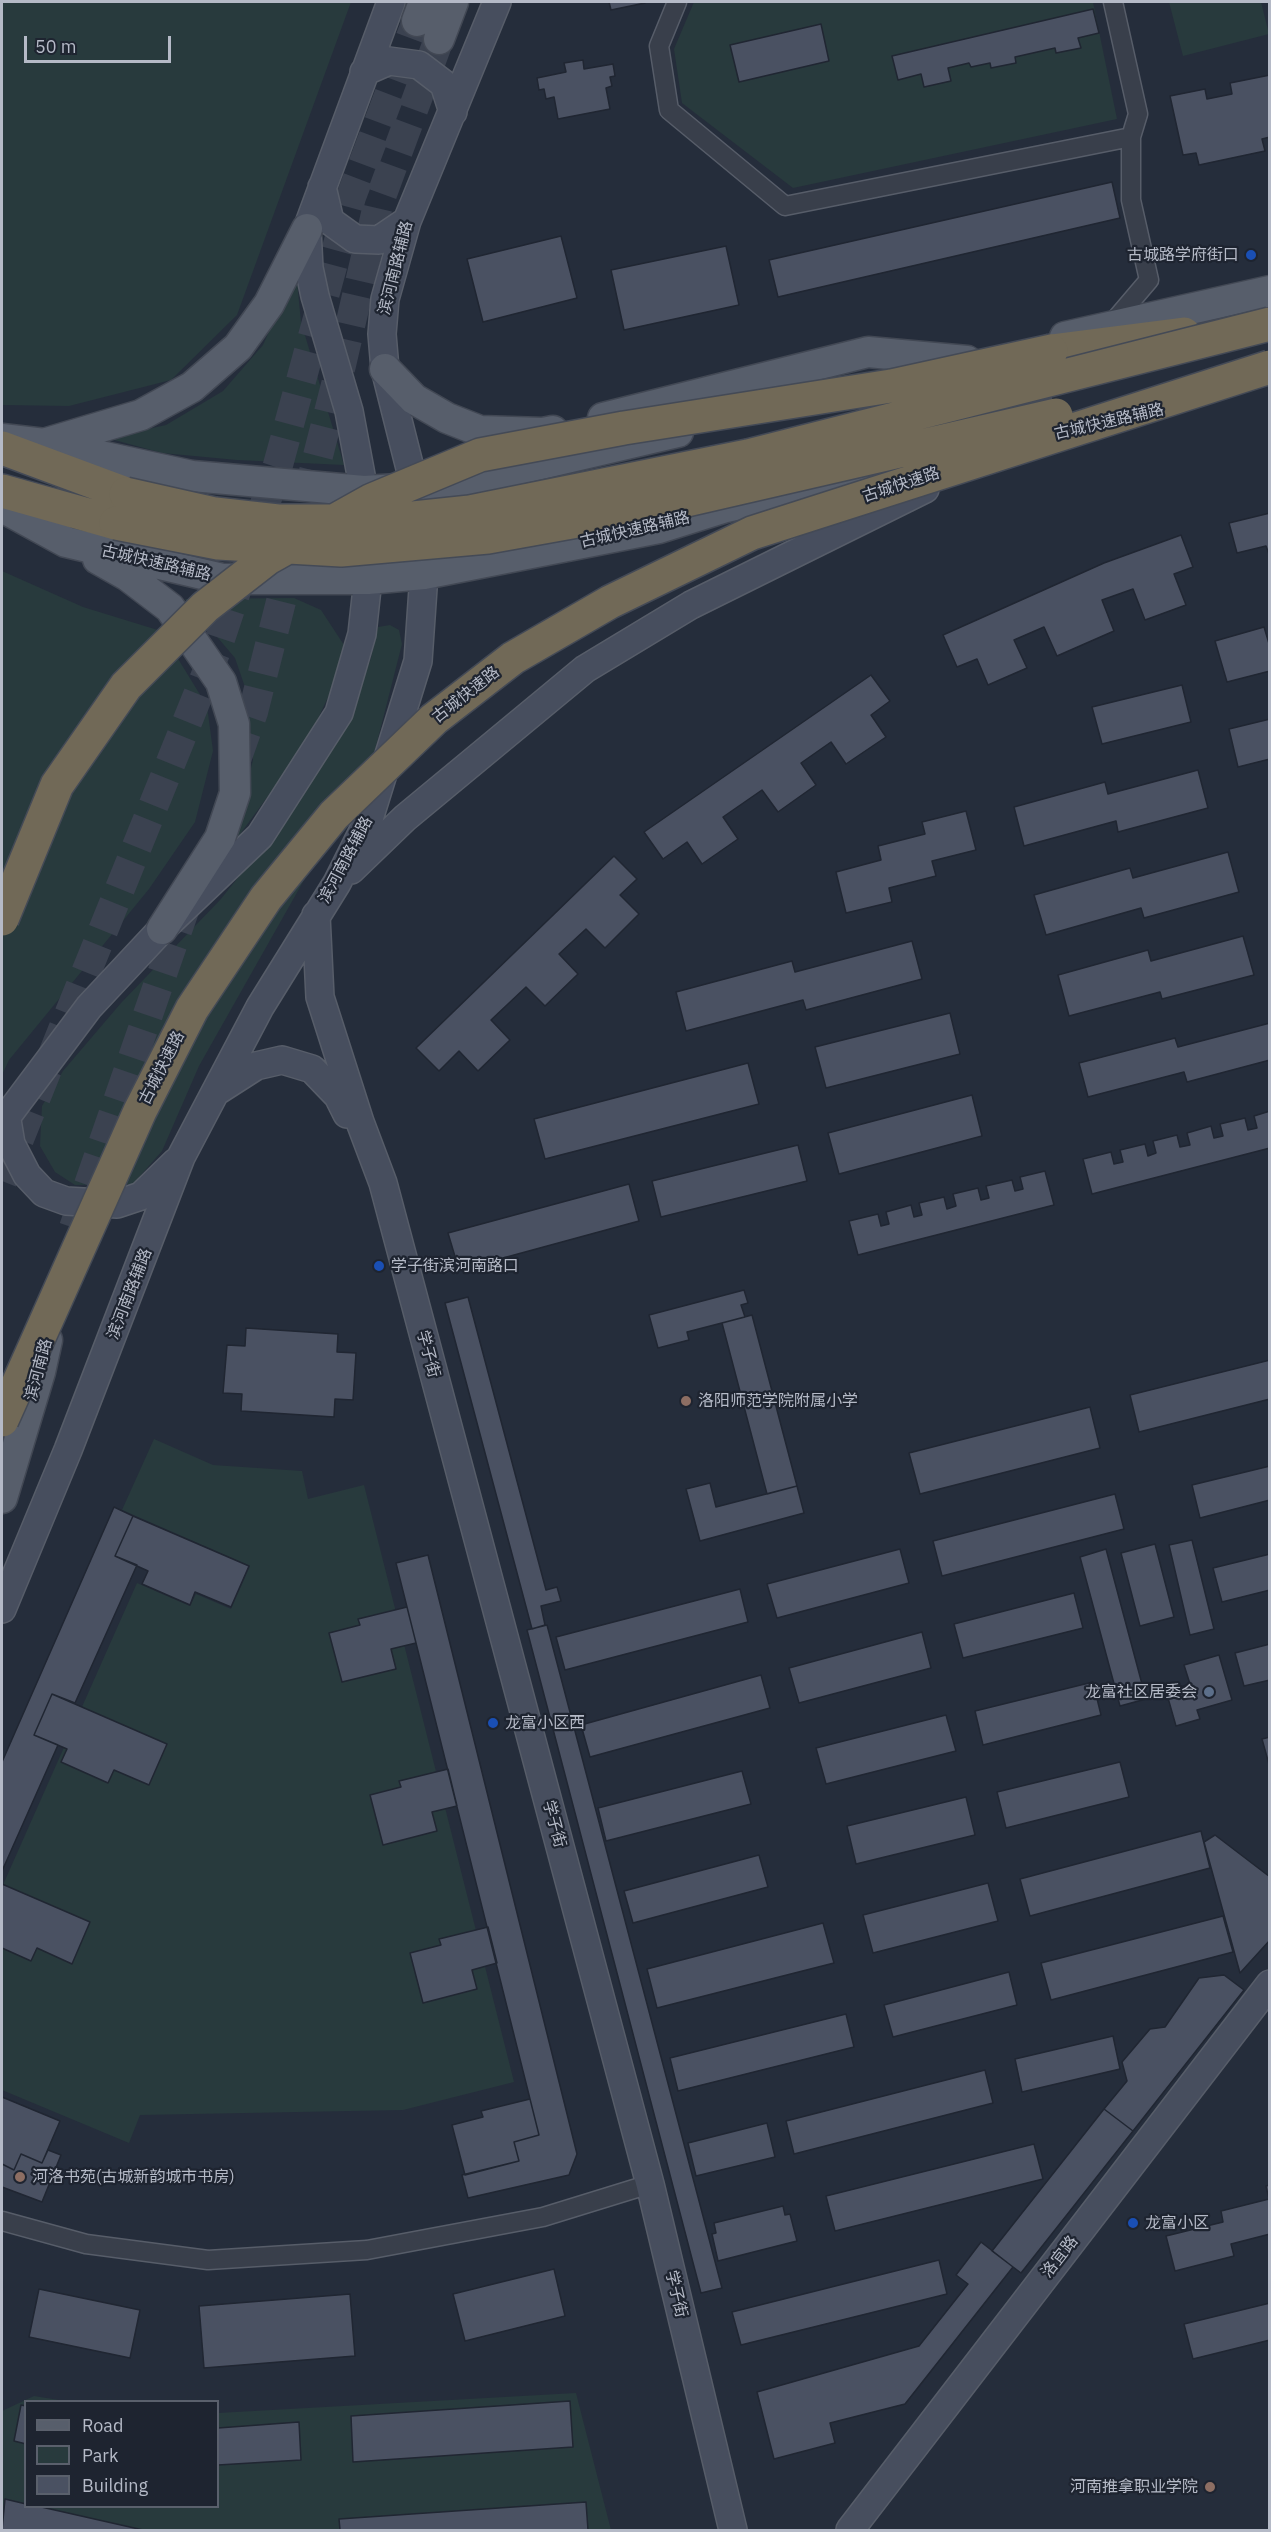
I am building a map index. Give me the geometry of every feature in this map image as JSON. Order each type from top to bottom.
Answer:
[{"type":"highway","points":[[2,491],[121,509],[215,514],[278,521],[385,522],[470,512],[748,456],[1269,324]]},
{"type":"highway","points":[[2,918],[57,785],[126,686],[205,607],[268,558],[372,500],[480,455],[624,428],[891,386],[1052,351],[1269,324]]},
{"type":"highway","points":[[2,448],[121,509],[218,543],[341,550],[488,537],[661,506],[1269,367]]},
{"type":"highway","name":"古城快速路","points":[[2,1420],[140,1111],[192,1009],[266,898],[334,814],[434,720],[513,658],[610,602],[752,533],[1269,367]]},
{"type":"main road","points":[[45,444],[141,415],[192,387],[238,347],[264,312],[307,229],[391,2]]},
{"type":"main road","points":[[427,20],[453,2]]},
{"type":"main road","name":"滨河南路辅路","points":[[2,1609],[73,1439],[181,1157],[260,1007],[337,883],[369,819],[418,661],[424,574],[415,488],[385,369],[381,334],[385,299],[407,221],[497,2]]},
{"type":"main road","points":[[364,72],[389,60],[419,65],[444,84],[453,112]]},
{"type":"main road","points":[[322,187],[330,221],[355,239],[379,240],[407,221]]},
{"type":"main road","points":[[181,1157],[141,1196],[117,1204],[66,1201],[44,1193],[27,1175],[11,1144],[4,1119],[89,1007],[162,929],[260,836],[339,713],[362,634],[368,579],[364,491],[349,411],[315,296],[309,268],[307,229]]},
{"type":"main road","points":[[2,439],[45,444],[192,476],[364,491],[415,488],[490,476],[628,445],[967,361],[1269,291]]},
{"type":"main road","points":[[385,369],[414,399],[447,418],[480,431],[543,433],[868,352],[967,361]]},
{"type":"main road","name":"古城快速路辅路","points":[[2,507],[66,542],[223,579],[368,579],[424,574],[659,528],[726,507],[1006,447],[1269,384]]},
{"type":"main road","points":[[337,883],[405,818],[585,669],[691,605],[839,533],[1006,447]]},
{"type":"main road","points":[[66,542],[128,576],[170,608],[221,682],[234,724],[235,793],[220,838],[162,929]]},
{"type":"main road","points":[[316,915],[320,997],[356,1123]]},
{"type":"main road","points":[[216,1092],[256,1066],[282,1060],[312,1069],[338,1096],[356,1123]]},
{"type":"main road","name":"学子街","points":[[356,1123],[376,1186],[646,2186],[733,2530]]},
{"type":"main road","name":"滨河南路","points":[[2,1498],[40,1372],[70,1239]]},
{"type":"main road","name":"洛宜路","points":[[850,2530],[1269,1984]]},
{"type":"main road","name":"洛宜路","points":[[869,2530],[1269,2009]]},
{"type":"main road","name":"学子街","points":[[646,2186],[724,2530]]},
{"type":"street","points":[[677,2],[658,46],[669,110],[785,206],[1131,137]]},
{"type":"street","points":[[1109,327],[1149,280],[1131,200],[1131,137],[1138,114],[1113,2]]},
{"type":"street","points":[[2,2221],[86,2244],[208,2260],[367,2250],[543,2217],[646,2186]]},
{"type":"green space","points":[[2,2],[351,2],[237,315],[171,380],[69,406],[2,405]]},
{"type":"green space","points":[[694,2],[1093,2],[1117,119],[793,188],[682,103],[674,49]]},
{"type":"green space","points":[[1169,2],[1261,2],[1269,34],[1183,56]]},
{"type":"green space","points":[[296,271],[301,322],[344,465],[237,460],[162,453],[107,438],[166,425],[223,391],[263,345]]},
{"type":"green space","points":[[2,571],[83,607],[161,631],[207,706],[213,751],[195,822],[149,889],[9,1060],[2,1075]]},
{"type":"green space","points":[[294,598],[321,610],[344,645],[331,691],[312,731],[285,773],[224,856],[238,819],[253,760],[247,693],[235,658],[185,599]]},
{"type":"green space","points":[[390,625],[399,630],[402,644],[373,758],[199,1066],[162,1151],[133,1184],[75,1185],[55,1172],[40,1146],[42,1106],[63,1071],[121,1003],[220,900],[292,811],[342,735],[371,658],[378,627]]},
{"type":"green space","points":[[154,1439],[213,1465],[302,1471],[308,1499],[364,1485],[514,2082],[403,2110],[140,2115],[129,2143],[2,2090],[2,1887],[137,1583],[190,1606],[196,1594],[231,1609],[250,1566],[122,1510]]},
{"type":"green space","points":[[576,2393],[611,2530],[2,2530],[2,2411],[24,2401],[24,2508],[219,2508],[219,2413]]},
{"type":"green space","points":[[34,2396],[59,2400],[25,2400]]},
{"type":"building","points":[[609,2],[645,2],[645,3],[611,10]]},
{"type":"building","points":[[1093,9],[1099,33],[1078,38],[1081,48],[1056,53],[1055,48],[1015,57],[1016,63],[991,68],[990,63],[971,67],[969,63],[948,68],[951,81],[924,87],[921,74],[898,80],[892,56]]},
{"type":"building","points":[[821,24],[829,61],[739,82],[730,45]]},
{"type":"building","points":[[583,60],[584,69],[613,64],[615,76],[610,77],[612,86],[606,88],[610,109],[558,119],[554,97],[546,99],[544,89],[539,90],[537,78],[566,72],[564,63]]},
{"type":"building","points":[[1270,75],[1270,137],[1262,139],[1265,151],[1199,165],[1196,153],[1183,155],[1170,96],[1205,89],[1207,99],[1232,94],[1230,83]]},
{"type":"building","points":[[1112,182],[1120,218],[778,297],[769,260]]},
{"type":"building","points":[[561,236],[577,298],[483,322],[467,259]]},
{"type":"building","points":[[726,246],[739,305],[624,330],[611,270]]},
{"type":"building","points":[[1270,513],[1270,557],[1266,546],[1237,553],[1229,523]]},
{"type":"building","points":[[1181,535],[1193,567],[1174,574],[1186,605],[1145,620],[1133,589],[1102,600],[1114,631],[1057,656],[1044,627],[1014,640],[1027,668],[988,685],[977,659],[957,667],[943,635],[1104,563]]},
{"type":"building","points":[[1264,627],[1270,647],[1270,671],[1227,682],[1215,641]]},
{"type":"building","points":[[871,675],[890,701],[871,715],[886,737],[846,764],[831,742],[801,763],[816,785],[778,812],[762,790],[723,817],[738,839],[702,864],[687,842],[663,859],[644,832]]},
{"type":"building","points":[[1182,685],[1191,722],[1102,744],[1092,707]]},
{"type":"building","points":[[1270,719],[1270,759],[1238,767],[1229,729]]},
{"type":"building","points":[[1198,770],[1208,808],[1118,832],[1116,821],[1024,846],[1014,807],[1105,782],[1108,794]]},
{"type":"building","points":[[966,811],[976,850],[932,861],[936,876],[889,888],[892,902],[846,913],[836,872],[881,860],[878,846],[925,834],[922,822]]},
{"type":"building","points":[[1228,852],[1239,892],[1144,918],[1141,908],[1046,935],[1034,895],[1130,868],[1133,878]]},
{"type":"building","points":[[614,856],[637,879],[620,895],[639,914],[605,948],[586,929],[559,954],[578,974],[545,1006],[526,987],[491,1020],[510,1040],[478,1071],[459,1051],[439,1071],[416,1048]]},
{"type":"building","points":[[1243,936],[1254,975],[1162,999],[1160,992],[1069,1016],[1058,975],[1148,950],[1151,961]]},
{"type":"building","points":[[912,941],[922,979],[806,1010],[803,1000],[686,1031],[676,992],[792,961],[795,972]]},
{"type":"building","points":[[950,1013],[960,1054],[826,1088],[815,1047]]},
{"type":"building","points":[[1270,1023],[1270,1060],[1187,1082],[1184,1072],[1088,1097],[1079,1063],[1175,1038],[1178,1047]]},
{"type":"building","points":[[748,1063],[759,1104],[545,1159],[534,1119]]},
{"type":"building","points":[[972,1095],[982,1136],[839,1174],[828,1133]]},
{"type":"building","points":[[1270,1111],[1270,1148],[1092,1194],[1083,1159],[1111,1152],[1114,1164],[1123,1162],[1120,1150],[1145,1144],[1148,1156],[1156,1153],[1153,1141],[1177,1135],[1180,1147],[1190,1145],[1187,1133],[1211,1126],[1214,1138],[1223,1136],[1220,1124],[1245,1118],[1248,1130],[1257,1128],[1254,1116]]},
{"type":"building","points":[[798,1145],[807,1181],[661,1217],[652,1181]]},
{"type":"building","points":[[1045,1171],[1054,1205],[858,1255],[849,1221],[878,1214],[881,1226],[889,1224],[886,1212],[911,1205],[914,1217],[922,1215],[919,1203],[944,1197],[947,1209],[956,1206],[953,1194],[978,1188],[981,1200],[989,1198],[986,1186],[1012,1180],[1015,1191],[1023,1189],[1020,1177]]},
{"type":"building","points":[[629,1184],[639,1221],[459,1270],[448,1233]]},
{"type":"building","points":[[744,1290],[748,1303],[741,1305],[745,1317],[687,1332],[689,1340],[658,1348],[649,1315]]},
{"type":"building","points":[[468,1297],[546,1590],[557,1587],[561,1601],[541,1606],[545,1625],[532,1629],[445,1303]]},
{"type":"building","points":[[752,1315],[797,1486],[767,1494],[722,1323]]},
{"type":"building","points":[[246,1328],[338,1334],[337,1352],[356,1353],[353,1400],[335,1399],[334,1417],[241,1411],[242,1394],[223,1393],[227,1345],[245,1346]]},
{"type":"building","points":[[1270,1360],[1270,1399],[1139,1432],[1130,1395]]},
{"type":"building","points":[[1090,1407],[1100,1448],[920,1494],[909,1453]]},
{"type":"building","points":[[1270,1466],[1270,1500],[1200,1518],[1192,1485]]},
{"type":"building","points":[[710,1483],[716,1507],[797,1486],[804,1513],[700,1541],[686,1489]]},
{"type":"building","points":[[1115,1494],[1124,1529],[942,1576],[933,1541]]},
{"type":"building","points":[[114,1507],[133,1516],[115,1556],[137,1565],[75,1703],[52,1694],[34,1735],[58,1745],[2,1871],[2,1762]]},
{"type":"building","points":[[133,1516],[249,1566],[231,1607],[195,1592],[190,1605],[142,1584],[148,1571],[115,1556]]},
{"type":"building","points":[[1192,1540],[1214,1629],[1190,1635],[1169,1545]]},
{"type":"building","points":[[1155,1544],[1174,1617],[1140,1626],[1121,1553]]},
{"type":"building","points":[[900,1549],[909,1583],[777,1618],[767,1584]]},
{"type":"building","points":[[1106,1549],[1146,1699],[1120,1706],[1080,1557]]},
{"type":"building","points":[[1270,1554],[1270,1590],[1222,1602],[1213,1568]]},
{"type":"building","points":[[428,1555],[577,2154],[569,2175],[468,2198],[462,2175],[519,2161],[514,2142],[539,2135],[396,1563]]},
{"type":"building","points":[[740,1589],[748,1622],[565,1670],[556,1637]]},
{"type":"building","points":[[1074,1593],[1083,1628],[963,1658],[954,1624]]},
{"type":"building","points":[[407,1607],[416,1643],[391,1649],[396,1669],[342,1682],[329,1633],[360,1625],[358,1619]]},
{"type":"building","points":[[547,1625],[722,2288],[701,2293],[527,1630]]},
{"type":"building","points":[[922,1632],[931,1668],[799,1703],[789,1668]]},
{"type":"building","points":[[1270,1644],[1270,1680],[1244,1686],[1235,1653]]},
{"type":"building","points":[[1219,1655],[1232,1700],[1197,1710],[1200,1719],[1176,1726],[1166,1691],[1190,1684],[1184,1665]]},
{"type":"building","points":[[761,1675],[770,1708],[590,1757],[581,1725]]},
{"type":"building","points":[[1093,1682],[1101,1715],[983,1745],[975,1711]]},
{"type":"building","points":[[52,1694],[167,1744],[149,1785],[114,1770],[108,1783],[61,1762],[67,1749],[34,1735]]},
{"type":"building","points":[[946,1715],[956,1751],[826,1784],[816,1748]]},
{"type":"building","points":[[1270,1737],[1270,1768],[1262,1739]]},
{"type":"building","points":[[1120,1762],[1129,1797],[1006,1828],[997,1792]]},
{"type":"building","points":[[448,1769],[457,1806],[432,1812],[437,1831],[383,1845],[370,1795],[401,1787],[399,1781]]},
{"type":"building","points":[[742,1771],[751,1804],[606,1841],[598,1808]]},
{"type":"building","points":[[966,1797],[975,1835],[856,1864],[847,1826]]},
{"type":"building","points":[[1201,1831],[1210,1868],[1030,1916],[1020,1879]]},
{"type":"building","points":[[1215,1835],[1270,1877],[1270,1940],[1240,1973],[1204,1842]]},
{"type":"building","points":[[759,1855],[768,1887],[633,1923],[624,1891]]},
{"type":"building","points":[[988,1883],[998,1921],[873,1953],[863,1915]]},
{"type":"building","points":[[2,1884],[90,1922],[72,1964],[37,1948],[31,1961],[2,1948]]},
{"type":"building","points":[[1223,1916],[1233,1952],[1051,2000],[1041,1963]]},
{"type":"building","points":[[823,1923],[834,1963],[657,2008],[647,1969]]},
{"type":"building","points":[[488,1927],[497,1963],[472,1970],[477,1989],[423,2003],[410,1953],[441,1945],[439,1939]]},
{"type":"building","points":[[1009,1972],[1017,2005],[893,2037],[884,2005]]},
{"type":"building","points":[[1224,1975],[1244,1990],[1133,2131],[1104,2109],[1127,2081],[1122,2062],[1150,2029],[1165,2027],[1199,1978]]},
{"type":"building","points":[[846,2014],[854,2047],[678,2091],[670,2058]]},
{"type":"building","points":[[1113,2036],[1120,2069],[1022,2092],[1015,2059]]},
{"type":"building","points":[[985,2070],[993,2103],[794,2154],[786,2121]]},
{"type":"building","points":[[2,2097],[60,2121],[42,2163],[21,2154],[14,2170],[2,2164]]},
{"type":"building","points":[[530,2099],[539,2135],[514,2142],[519,2161],[465,2175],[452,2125],[483,2117],[481,2111]]},
{"type":"building","points":[[1104,2109],[1133,2131],[1021,2273],[992,2251]]},
{"type":"building","points":[[767,2123],[775,2157],[696,2176],[688,2143]]},
{"type":"building","points":[[1034,2144],[1043,2179],[835,2231],[826,2196]]},
{"type":"building","points":[[48,2150],[61,2155],[42,2202],[2,2187],[2,2164],[14,2170],[21,2154],[42,2163]]},
{"type":"building","points":[[1270,2185],[1270,2234],[1231,2244],[1234,2256],[1175,2271],[1166,2236],[1223,2222],[1221,2211],[1269,2199],[1266,2186]]},
{"type":"building","points":[[783,2206],[785,2215],[790,2214],[797,2241],[718,2261],[712,2234],[716,2233],[714,2223]]},
{"type":"building","points":[[981,2242],[1013,2267],[905,2404],[830,2423],[835,2443],[774,2459],[757,2392],[919,2346],[968,2284],[956,2275]]},
{"type":"building","points":[[939,2260],[947,2294],[741,2345],[732,2312]]},
{"type":"building","points":[[554,2269],[565,2316],[465,2341],[453,2294]]},
{"type":"building","points":[[39,2289],[140,2310],[130,2358],[29,2337]]},
{"type":"building","points":[[350,2294],[355,2356],[204,2368],[199,2306]]},
{"type":"building","points":[[1270,2303],[1270,2340],[1193,2359],[1184,2324]]},
{"type":"building","points":[[570,2401],[573,2447],[353,2462],[351,2416]]},
{"type":"building","points":[[21,2405],[24,2406],[24,2444],[14,2441]]},
{"type":"building","points":[[299,2422],[301,2460],[219,2465],[219,2428]]},
{"type":"building","points":[[5,2499],[24,2504],[24,2508],[46,2508],[143,2530],[2,2530]]},
{"type":"building","points":[[586,2502],[588,2530],[340,2530],[339,2519]]},
{"type":"tunnel","points":[[2,1181],[217,648],[278,465],[351,197],[417,21]]},
{"type":"tunnel","points":[[236,760],[253,712],[341,365],[378,205],[439,39]]},
{"type":"tunnel","points":[[74,1228],[188,899]]},
{"type":"place","name":"古城路学府街口","points":[[1251,255]]},
{"type":"place","name":"学子街滨河南路口","points":[[379,1266]]},
{"type":"place","name":"洛阳师范学院附属小学","points":[[686,1401]]},
{"type":"place","name":"龙富社区居委会","points":[[1209,1692]]},
{"type":"place","name":"龙富小区西","points":[[493,1723]]},
{"type":"place","name":"河洛书苑(古城新韵城市书房)","points":[[20,2177]]},
{"type":"place","name":"龙富小区","points":[[1133,2223]]},
{"type":"place","name":"河南推拿职业学院","points":[[1210,2487]]}]
